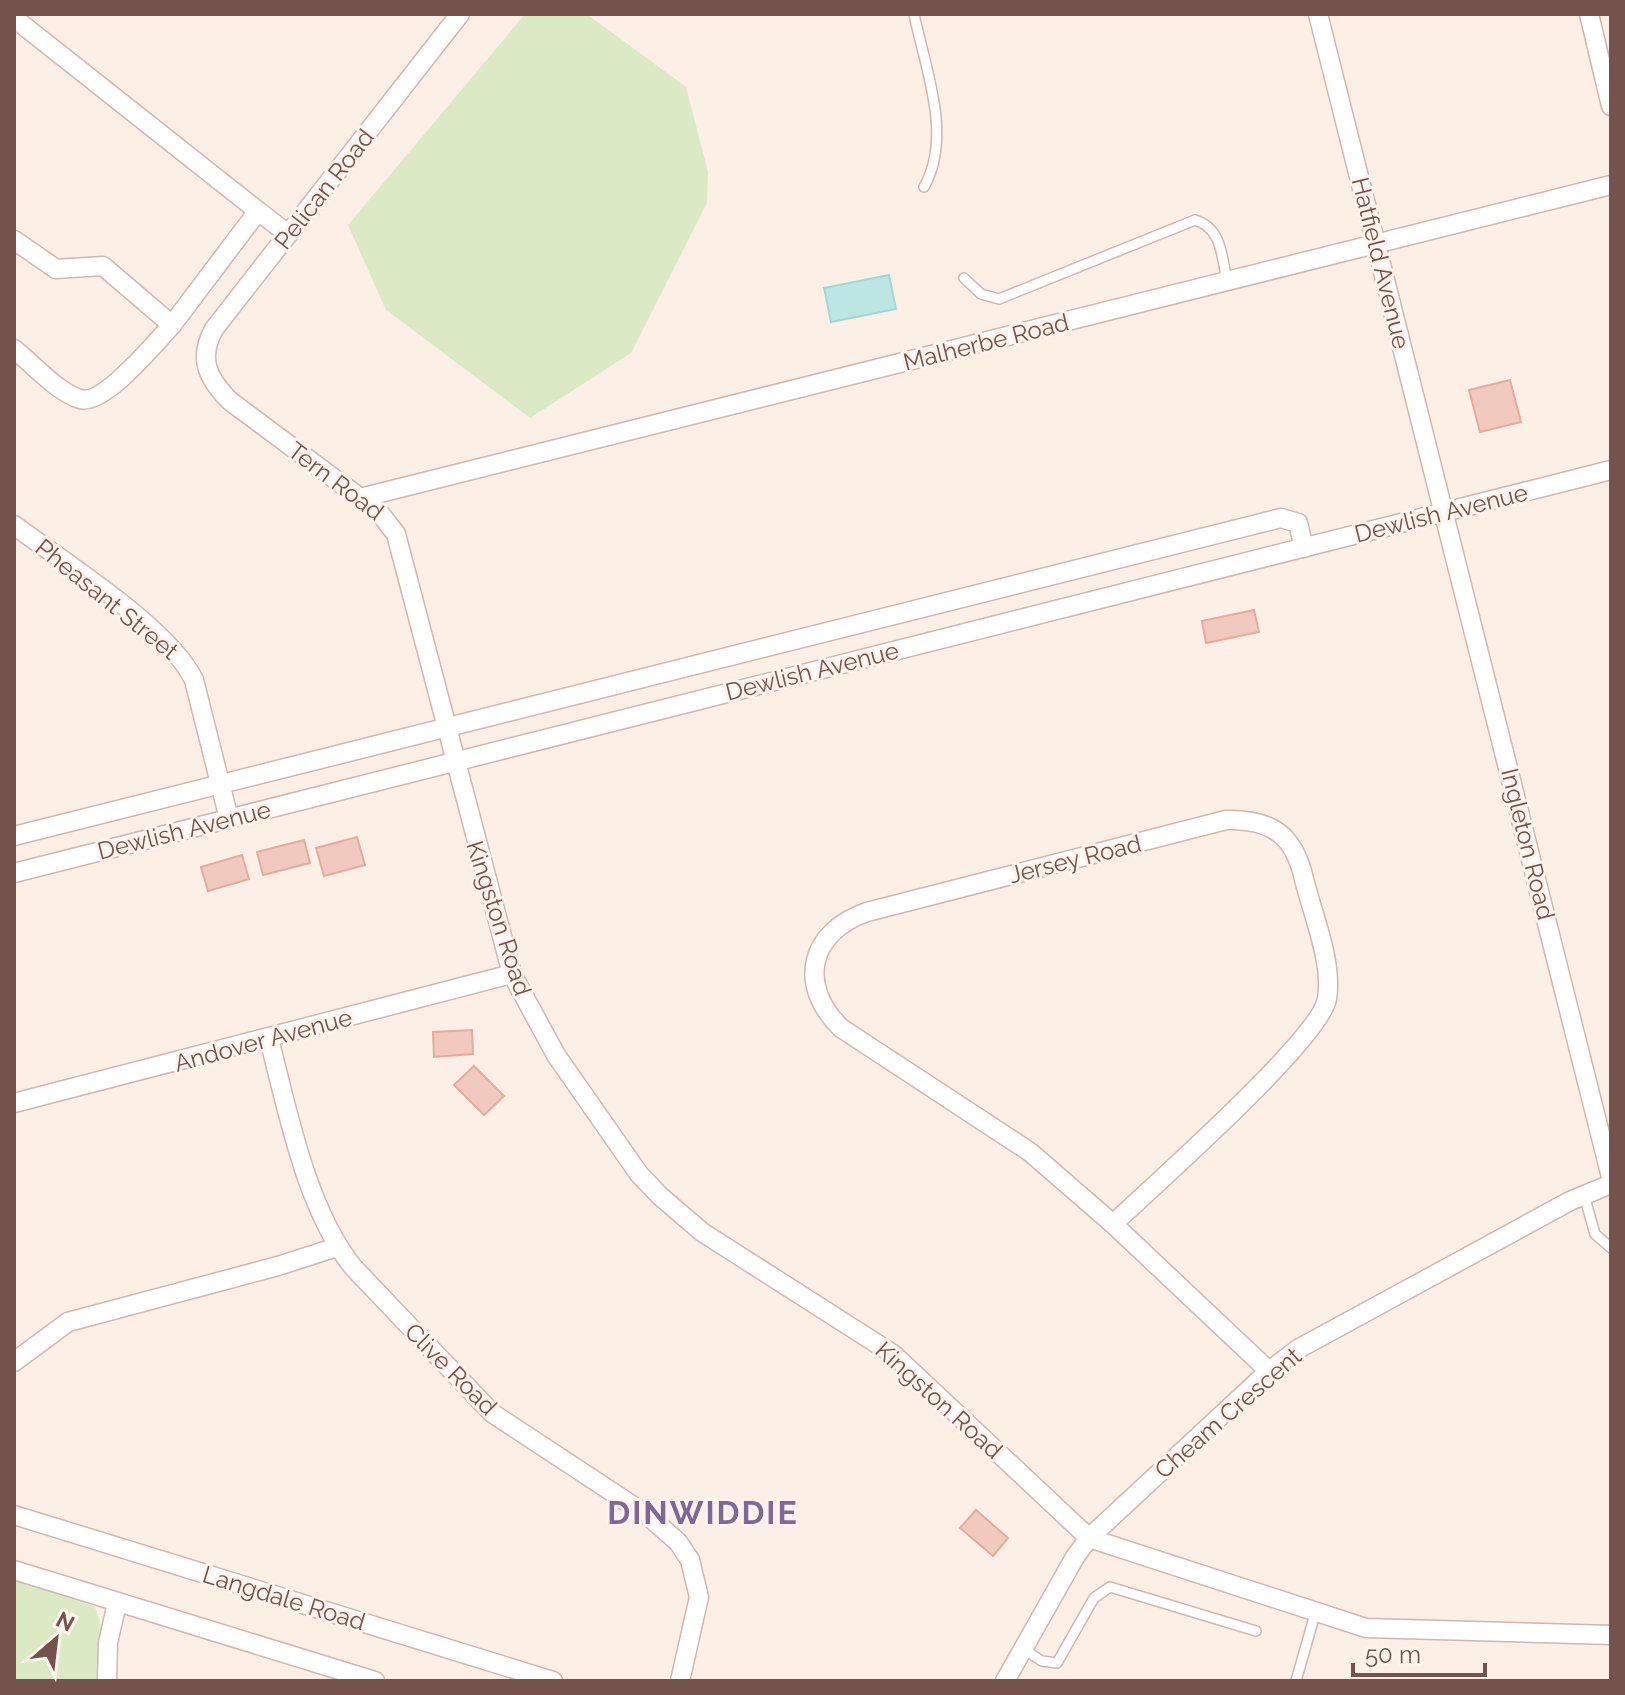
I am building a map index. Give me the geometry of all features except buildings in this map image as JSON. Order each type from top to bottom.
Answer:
[{"type":"street","name":"Pelican Road","points":[[207,370],[205,349],[214,329],[460,14]]},
{"type":"street","name":"Hatfield Avenue","points":[[1318,14],[1444,511]]},
{"type":"street","points":[[1589,14],[1611,106]]},
{"type":"street","points":[[14,18],[288,234]]},
{"type":"street","name":"Malherbe Road","points":[[360,498],[1611,185]]},
{"type":"street","points":[[14,349],[71,394],[93,399],[132,368],[172,325],[258,211]]},
{"type":"street","points":[[14,240],[56,269],[103,266],[172,325]]},
{"type":"street","name":"Tern Road","points":[[207,370],[230,401],[389,522],[396,534],[453,761]]},
{"type":"street","name":"Dewlish Avenue","points":[[14,873],[1611,470]]},
{"type":"street","name":"Ingleton Road","points":[[1444,511],[1611,1177]]},
{"type":"street","name":"Dewlish Avenue","points":[[14,836],[1281,518],[1295,520],[1300,527],[1304,548]]},
{"type":"street","name":"Pheasant Street","points":[[14,525],[158,634],[185,661],[194,680],[229,819]]},
{"type":"street","points":[[898,616],[904,647]]},
{"type":"street","points":[[586,693],[594,726]]},
{"type":"street","name":"Kingston Road","points":[[453,761],[512,974],[556,1055],[639,1174],[702,1232],[893,1354],[1089,1538],[1315,1614],[1366,1628],[1611,1635]]},
{"type":"street","name":"Jersey Road","points":[[1113,1224],[1301,1043],[1326,1004],[1327,970],[1300,862],[1287,839],[1259,822],[1226,820],[867,912],[840,924],[829,934],[815,962],[813,975],[820,1002],[841,1028],[1030,1152],[1113,1224],[1269,1371]]},
{"type":"street","name":"Andover Avenue","points":[[14,1103],[512,974]]},
{"type":"street","name":"Clive Road","points":[[269,1039],[318,1206],[337,1247],[483,1406],[647,1515],[678,1542],[690,1560],[699,1597],[680,1681]]},
{"type":"street","name":"Cheam Crescent","points":[[1005,1681],[1089,1538],[1269,1371],[1329,1331],[1584,1195],[1611,1184]]},
{"type":"street","points":[[14,1362],[68,1322],[278,1266],[337,1247]]},
{"type":"street","name":"Langdale Road","points":[[14,1515],[553,1681]]},
{"type":"street","points":[[14,1570],[375,1681]]},
{"type":"street","points":[[107,1681],[108,1643],[117,1603]]},
{"type":"lane","points":[[914,14],[937,125],[938,155],[924,187]]},
{"type":"lane","points":[[964,278],[981,294],[999,299],[1195,220],[1207,223],[1218,238],[1227,282]]},
{"type":"lane","points":[[1584,1195],[1595,1234],[1611,1248]]},
{"type":"lane","points":[[1023,1649],[1042,1661],[1057,1663],[1094,1598],[1110,1587],[1256,1631]]},
{"type":"lane","points":[[1296,1681],[1315,1614]]},
{"type":"green space","points":[[525,14],[587,14],[686,87],[708,172],[707,203],[631,353],[530,418],[386,310],[348,225]]},
{"type":"green space","points":[[14,1579],[95,1607],[101,1626],[100,1681],[14,1681]]},
{"type":"water","points":[[889,275],[896,309],[831,322],[824,288]]},
{"type":"district","name":"DINWIDDIE","points":[[703,1512]]}]
